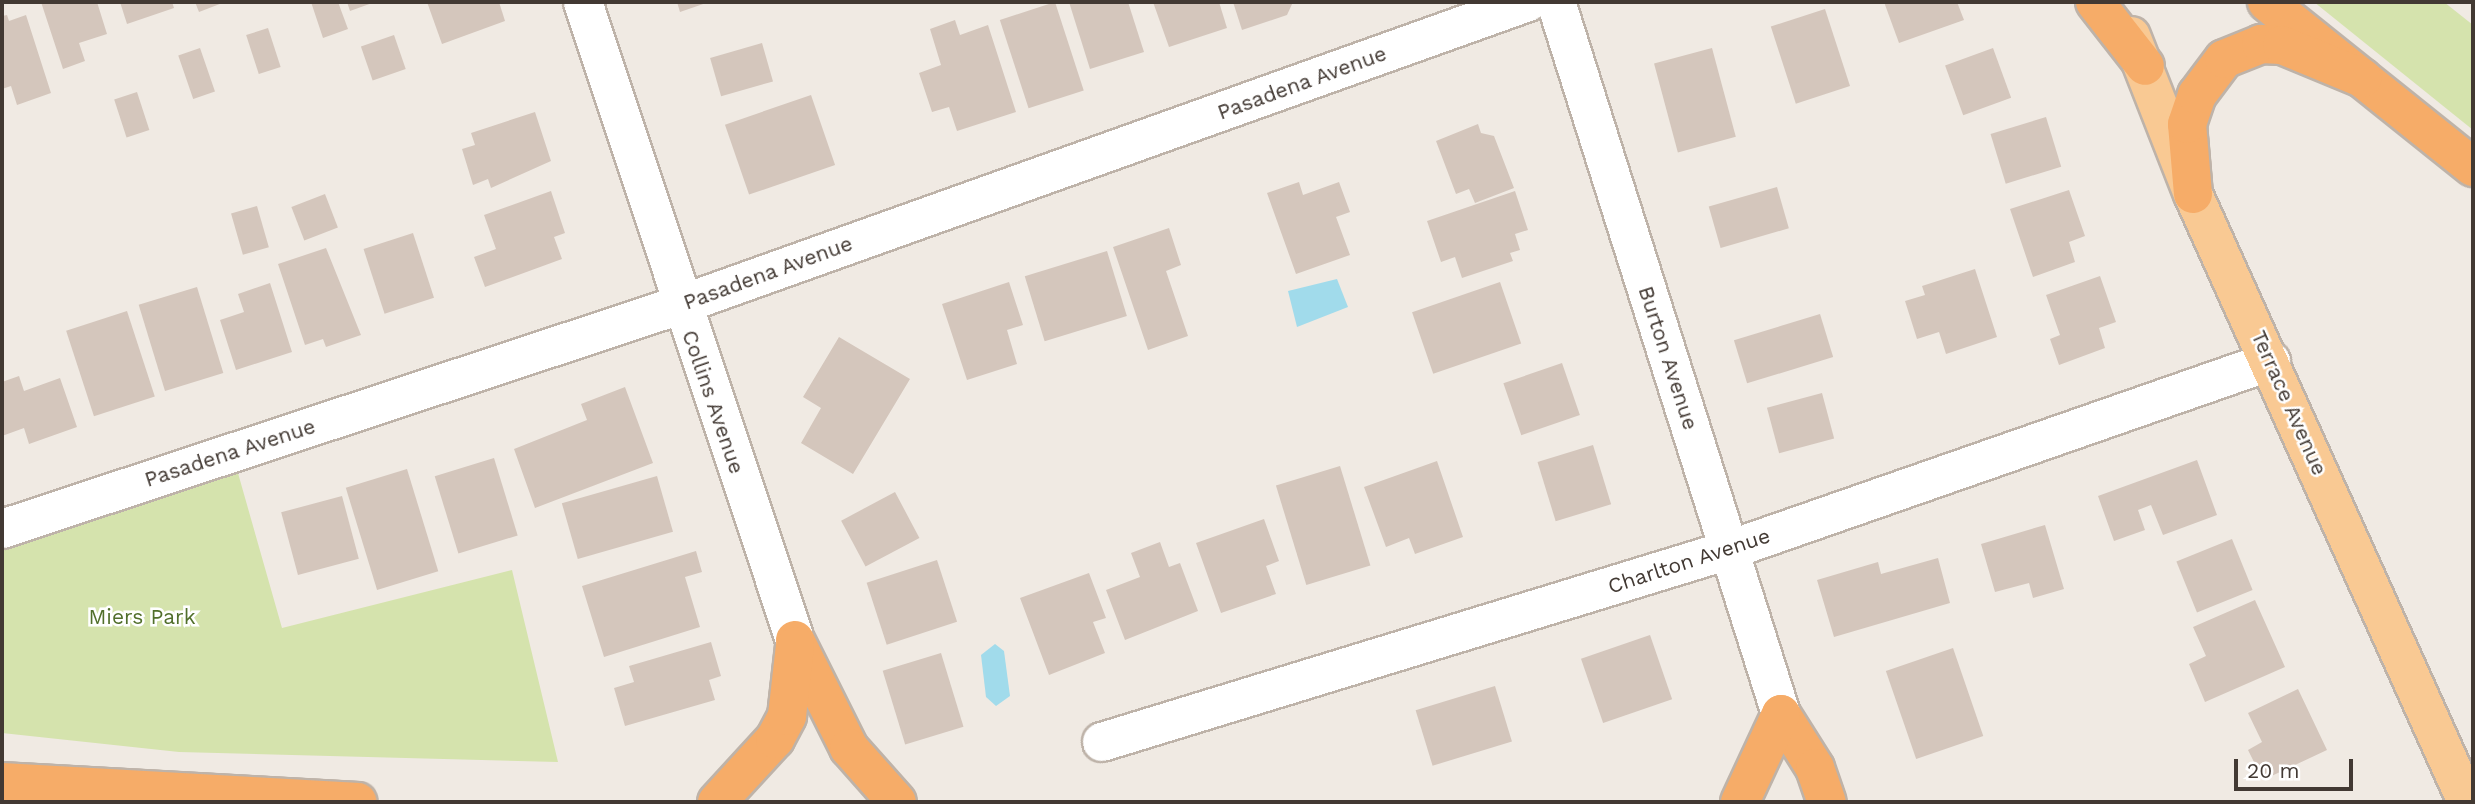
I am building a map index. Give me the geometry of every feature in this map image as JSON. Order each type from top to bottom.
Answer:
[{"type":"highway","points":[[2095,2],[2145,66]]},
{"type":"highway","points":[[2267,2],[2473,167]]},
{"type":"highway","points":[[2193,194],[2188,124],[2197,95],[2224,59],[2252,46],[2282,45],[2362,78]]},
{"type":"highway","points":[[717,802],[775,739],[787,716],[795,640]]},
{"type":"highway","points":[[795,640],[849,748],[897,802]]},
{"type":"highway","points":[[1740,802],[1781,714]]},
{"type":"highway","points":[[1781,714],[1815,768],[1828,802]]},
{"type":"highway","points":[[2,782],[358,802]]},
{"type":"main road","name":"Terrace Avenue","points":[[2117,2],[2145,66],[2193,194],[2271,361],[2467,802]]},
{"type":"street","name":"Collins Avenue","points":[[583,2],[680,305],[795,640]]},
{"type":"street","name":"Pasadena Avenue","points":[[2,529],[680,305],[1528,2]]},
{"type":"street","name":"Burton Avenue","points":[[1556,2],[1781,714]]},
{"type":"street","name":"Charlton Avenue","points":[[1101,741],[1728,550],[2271,361]]},
{"type":"green space","points":[[2314,2],[2444,2],[2473,25],[2473,130]]},
{"type":"green space","name":"Miers Park","points":[[232,452],[282,628],[512,570],[558,762],[179,752],[2,733],[2,520]]},
{"type":"water","points":[[1337,279],[1348,307],[1297,327],[1288,291]]},
{"type":"water","points":[[995,644],[1004,651],[1010,696],[996,706],[986,697],[981,655]]},
{"type":"building","points":[[41,2],[97,2],[107,34],[79,43],[85,61],[63,69]]},
{"type":"building","points":[[120,2],[172,2],[174,8],[127,24]]},
{"type":"building","points":[[195,2],[225,2],[199,12]]},
{"type":"building","points":[[311,2],[338,2],[348,29],[323,38]]},
{"type":"building","points":[[347,2],[375,2],[350,11]]},
{"type":"building","points":[[427,2],[499,2],[505,21],[442,44]]},
{"type":"building","points":[[677,2],[709,2],[680,12]]},
{"type":"building","points":[[1055,2],[1084,90],[1029,108],[1000,20]]},
{"type":"building","points":[[1069,2],[1128,2],[1144,52],[1090,69]]},
{"type":"building","points":[[1153,2],[1219,2],[1227,28],[1169,47]]},
{"type":"building","points":[[1233,2],[1293,2],[1287,15],[1242,30]]},
{"type":"building","points":[[1884,2],[1957,2],[1964,20],[1899,43]]},
{"type":"building","points":[[1825,9],[1850,86],[1796,104],[1771,27]]},
{"type":"building","points":[[7,15],[9,21],[26,15],[51,93],[17,105],[11,86],[2,89],[2,16]]},
{"type":"building","points":[[955,20],[960,35],[988,25],[1016,112],[957,131],[949,107],[932,112],[919,73],[941,65],[930,29]]},
{"type":"building","points":[[268,28],[281,67],[259,74],[246,35]]},
{"type":"building","points":[[394,35],[406,69],[373,80],[361,46]]},
{"type":"building","points":[[762,43],[773,81],[721,96],[710,58]]},
{"type":"building","points":[[200,48],[215,91],[193,99],[178,55]]},
{"type":"building","points":[[1712,48],[1736,137],[1678,152],[1654,64]]},
{"type":"building","points":[[1993,48],[2011,98],[1963,115],[1945,65]]},
{"type":"building","points":[[137,92],[149,130],[127,137],[114,99]]},
{"type":"building","points":[[811,95],[835,165],[749,195],[725,125]]},
{"type":"building","points":[[535,112],[551,161],[491,188],[488,179],[473,185],[462,149],[475,145],[471,133]]},
{"type":"building","points":[[2046,117],[2061,167],[2006,184],[1991,134]]},
{"type":"building","points":[[1478,124],[1481,133],[1494,136],[1514,188],[1475,203],[1469,189],[1456,194],[1436,141]]},
{"type":"building","points":[[1299,182],[1303,195],[1339,182],[1350,212],[1336,217],[1350,255],[1296,274],[1267,193]]},
{"type":"building","points":[[1777,187],[1789,228],[1721,248],[1709,207]]},
{"type":"building","points":[[2069,190],[2085,236],[2069,242],[2075,262],[2033,277],[2010,209]]},
{"type":"building","points":[[551,191],[565,233],[554,237],[562,259],[485,287],[474,257],[496,249],[484,215]]},
{"type":"building","points":[[1515,191],[1528,230],[1515,234],[1520,250],[1510,253],[1513,261],[1462,278],[1455,257],[1441,262],[1427,221]]},
{"type":"building","points":[[325,194],[338,228],[304,241],[291,207]]},
{"type":"building","points":[[257,206],[269,247],[243,255],[231,213]]},
{"type":"building","points":[[1169,228],[1181,265],[1166,271],[1188,336],[1148,350],[1113,247]]},
{"type":"building","points":[[413,233],[434,298],[385,314],[364,249]]},
{"type":"building","points":[[326,248],[361,335],[326,347],[323,339],[305,345],[278,264]]},
{"type":"building","points":[[1107,251],[1127,316],[1045,341],[1025,276]]},
{"type":"building","points":[[1975,269],[1997,337],[1946,354],[1939,332],[1917,339],[1905,301],[1925,295],[1922,286]]},
{"type":"building","points":[[2100,276],[2116,322],[2099,328],[2105,348],[2059,365],[2050,339],[2060,335],[2046,295]]},
{"type":"building","points":[[1009,282],[1023,325],[1007,330],[1017,364],[967,380],[942,304]]},
{"type":"building","points":[[1500,282],[1521,343],[1433,374],[1412,312]]},
{"type":"building","points":[[270,283],[292,352],[236,370],[220,320],[244,312],[238,294]]},
{"type":"building","points":[[197,287],[223,373],[165,391],[139,305]]},
{"type":"building","points":[[127,311],[155,397],[94,416],[66,331]]},
{"type":"building","points":[[1820,314],[1833,357],[1747,383],[1734,340]]},
{"type":"building","points":[[839,337],[910,379],[853,474],[801,443],[821,408],[803,397]]},
{"type":"building","points":[[1562,363],[1580,415],[1521,435],[1503,383]]},
{"type":"building","points":[[19,376],[24,391],[60,378],[77,427],[29,444],[24,428],[2,436],[2,382]]},
{"type":"building","points":[[625,387],[653,463],[535,508],[514,449],[587,420],[581,404]]},
{"type":"building","points":[[1822,393],[1834,438],[1779,453],[1767,408]]},
{"type":"building","points":[[1593,445],[1611,504],[1556,521],[1538,462]]},
{"type":"building","points":[[494,458],[518,535],[458,554],[435,476]]},
{"type":"building","points":[[2197,460],[2217,515],[2163,535],[2151,505],[2138,510],[2145,530],[2114,541],[2098,496]]},
{"type":"building","points":[[1437,461],[1463,537],[1415,554],[1409,538],[1386,547],[1364,487]]},
{"type":"building","points":[[1340,466],[1370,565],[1306,585],[1276,486]]},
{"type":"building","points":[[407,469],[438,571],[377,590],[346,488]]},
{"type":"building","points":[[657,476],[673,532],[578,559],[562,503]]},
{"type":"building","points":[[895,492],[919,538],[866,567],[841,521]]},
{"type":"building","points":[[342,496],[359,559],[298,575],[281,512]]},
{"type":"building","points":[[1264,519],[1279,561],[1266,566],[1276,594],[1221,613],[1196,543]]},
{"type":"building","points":[[2045,525],[2064,589],[2033,598],[2029,583],[1995,592],[1981,544]]},
{"type":"building","points":[[2232,539],[2253,590],[2197,612],[2176,561]]},
{"type":"building","points":[[1160,542],[1169,567],[1180,563],[1198,611],[1125,640],[1106,590],[1140,577],[1131,553]]},
{"type":"building","points":[[696,551],[702,572],[685,577],[700,627],[604,657],[582,586]]},
{"type":"building","points":[[1938,558],[1950,603],[1834,637],[1817,580],[1878,562],[1881,574]]},
{"type":"building","points":[[937,560],[957,622],[887,645],[867,583]]},
{"type":"building","points":[[1089,573],[1106,618],[1093,622],[1105,653],[1049,675],[1020,598]]},
{"type":"building","points":[[2255,600],[2285,667],[2205,702],[2189,664],[2206,656],[2193,627]]},
{"type":"building","points":[[1650,635],[1672,699],[1603,723],[1581,659]]},
{"type":"building","points":[[711,642],[721,676],[709,680],[715,700],[625,726],[614,688],[634,682],[629,666]]},
{"type":"building","points":[[1953,648],[1983,736],[1916,759],[1886,671]]},
{"type":"building","points":[[941,653],[964,727],[905,744],[883,671]]},
{"type":"building","points":[[1495,686],[1512,741],[1433,766],[1416,710]]},
{"type":"building","points":[[2298,689],[2327,750],[2263,780],[2248,750],[2262,742],[2248,713]]}]
